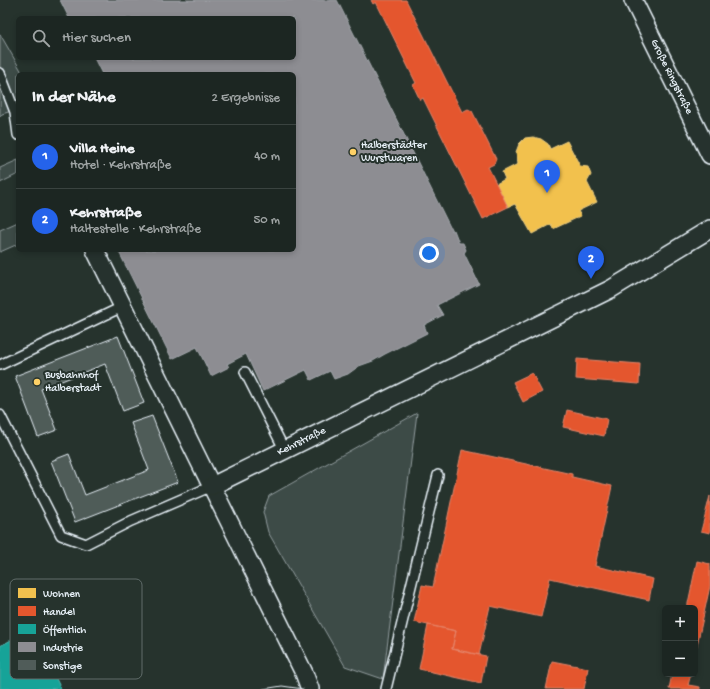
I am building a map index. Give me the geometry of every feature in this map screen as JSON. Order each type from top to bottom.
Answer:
[{"type":"street","name":"Große Ringstraße","points":[[632,0],[710,155]]},
{"type":"street","name":"Kehrstraße","points":[[212,486],[284,449],[611,289],[710,230]]},
{"type":"street","points":[[96,252],[124,306],[310,689]]},
{"type":"lane","points":[[0,73],[15,112],[16,120]]},
{"type":"lane","points":[[0,365],[124,306]]},
{"type":"lane","points":[[245,372],[284,449]]},
{"type":"lane","points":[[0,415],[61,535],[86,544],[131,521],[212,486]]},
{"type":"lane","points":[[386,689],[438,475]]},
{"type":"shaded area","points":[[0,34],[22,72],[16,72],[16,110],[2,114],[0,117]]},
{"type":"shaded area","points":[[16,161],[16,175],[0,183],[0,168]]},
{"type":"shaded area","points":[[16,223],[16,245],[0,252],[0,230]]},
{"type":"shaded area","points":[[417,413],[383,679],[345,666],[268,532],[263,512],[269,496]]},
{"type":"building: Wohnen","points":[[533,137],[541,139],[548,144],[550,149],[567,141],[580,166],[588,167],[591,175],[587,182],[597,202],[578,211],[581,216],[553,229],[551,224],[532,234],[515,204],[508,207],[496,184],[505,179],[502,172],[518,164],[516,152],[519,144],[525,138]]},
{"type":"building: Handel","points":[[371,0],[406,0],[462,112],[468,109],[472,111],[496,159],[494,164],[488,167],[508,207],[483,219],[423,98],[420,100],[413,85],[416,83],[376,2],[373,4]]},
{"type":"building: Handel","points":[[577,359],[640,364],[639,384],[576,379]]},
{"type":"building: Handel","points":[[532,373],[542,392],[523,402],[513,382]]},
{"type":"building: Handel","points":[[567,410],[607,419],[604,436],[563,427]]},
{"type":"building: Handel","points":[[462,450],[572,474],[572,477],[612,486],[595,566],[653,579],[649,600],[550,578],[541,617],[490,606],[479,655],[452,649],[456,631],[414,622],[422,585],[433,587]]},
{"type":"building: Handel","points":[[710,496],[710,533],[701,531]]},
{"type":"building: Handel","points":[[697,561],[710,564],[710,586],[698,640],[698,605],[688,605]]},
{"type":"building: Handel","points":[[428,625],[456,631],[452,649],[486,656],[481,683],[419,669]]},
{"type":"building: Handel","points":[[552,661],[588,668],[584,689],[546,689]]},
{"type":"building: Handel","points":[[671,677],[690,677],[688,685],[700,687],[700,689],[669,689]]},
{"type":"building: Öffentlich","points":[[10,641],[10,679],[56,679],[61,689],[0,689],[0,646]]},
{"type":"building: Industrie","name":"Halberstädter Wurstwaren","points":[[60,0],[337,0],[452,231],[454,230],[459,243],[463,243],[466,250],[464,253],[479,284],[437,305],[443,315],[424,325],[427,333],[373,361],[359,366],[348,374],[334,379],[330,371],[311,380],[306,370],[263,391],[246,354],[227,364],[229,367],[211,376],[197,347],[172,359],[119,252],[296,252],[296,72],[101,72],[95,60],[296,60],[296,16],[68,16]]},
{"type":"building: Sonstige","name":"Busbahnhof Halberstadt","points":[[118,336],[144,403],[123,411],[105,364],[41,389],[57,430],[38,437],[15,376]]},
{"type":"building: Sonstige","points":[[152,416],[178,482],[75,522],[51,461],[69,454],[85,495],[149,470],[131,423]]},
{"type":"tram line","points":[[263,689],[282,686],[303,689]]},
{"type":"place","name":"Halberstädter Wurstwaren","points":[[353,152]]},
{"type":"place","name":"Villa Heine","points":[[547,193]]},
{"type":"place","name":"Kehrstraße","points":[[591,279]]},
{"type":"place","name":"Busbahnhof Halberstadt","points":[[37,382]]}]
